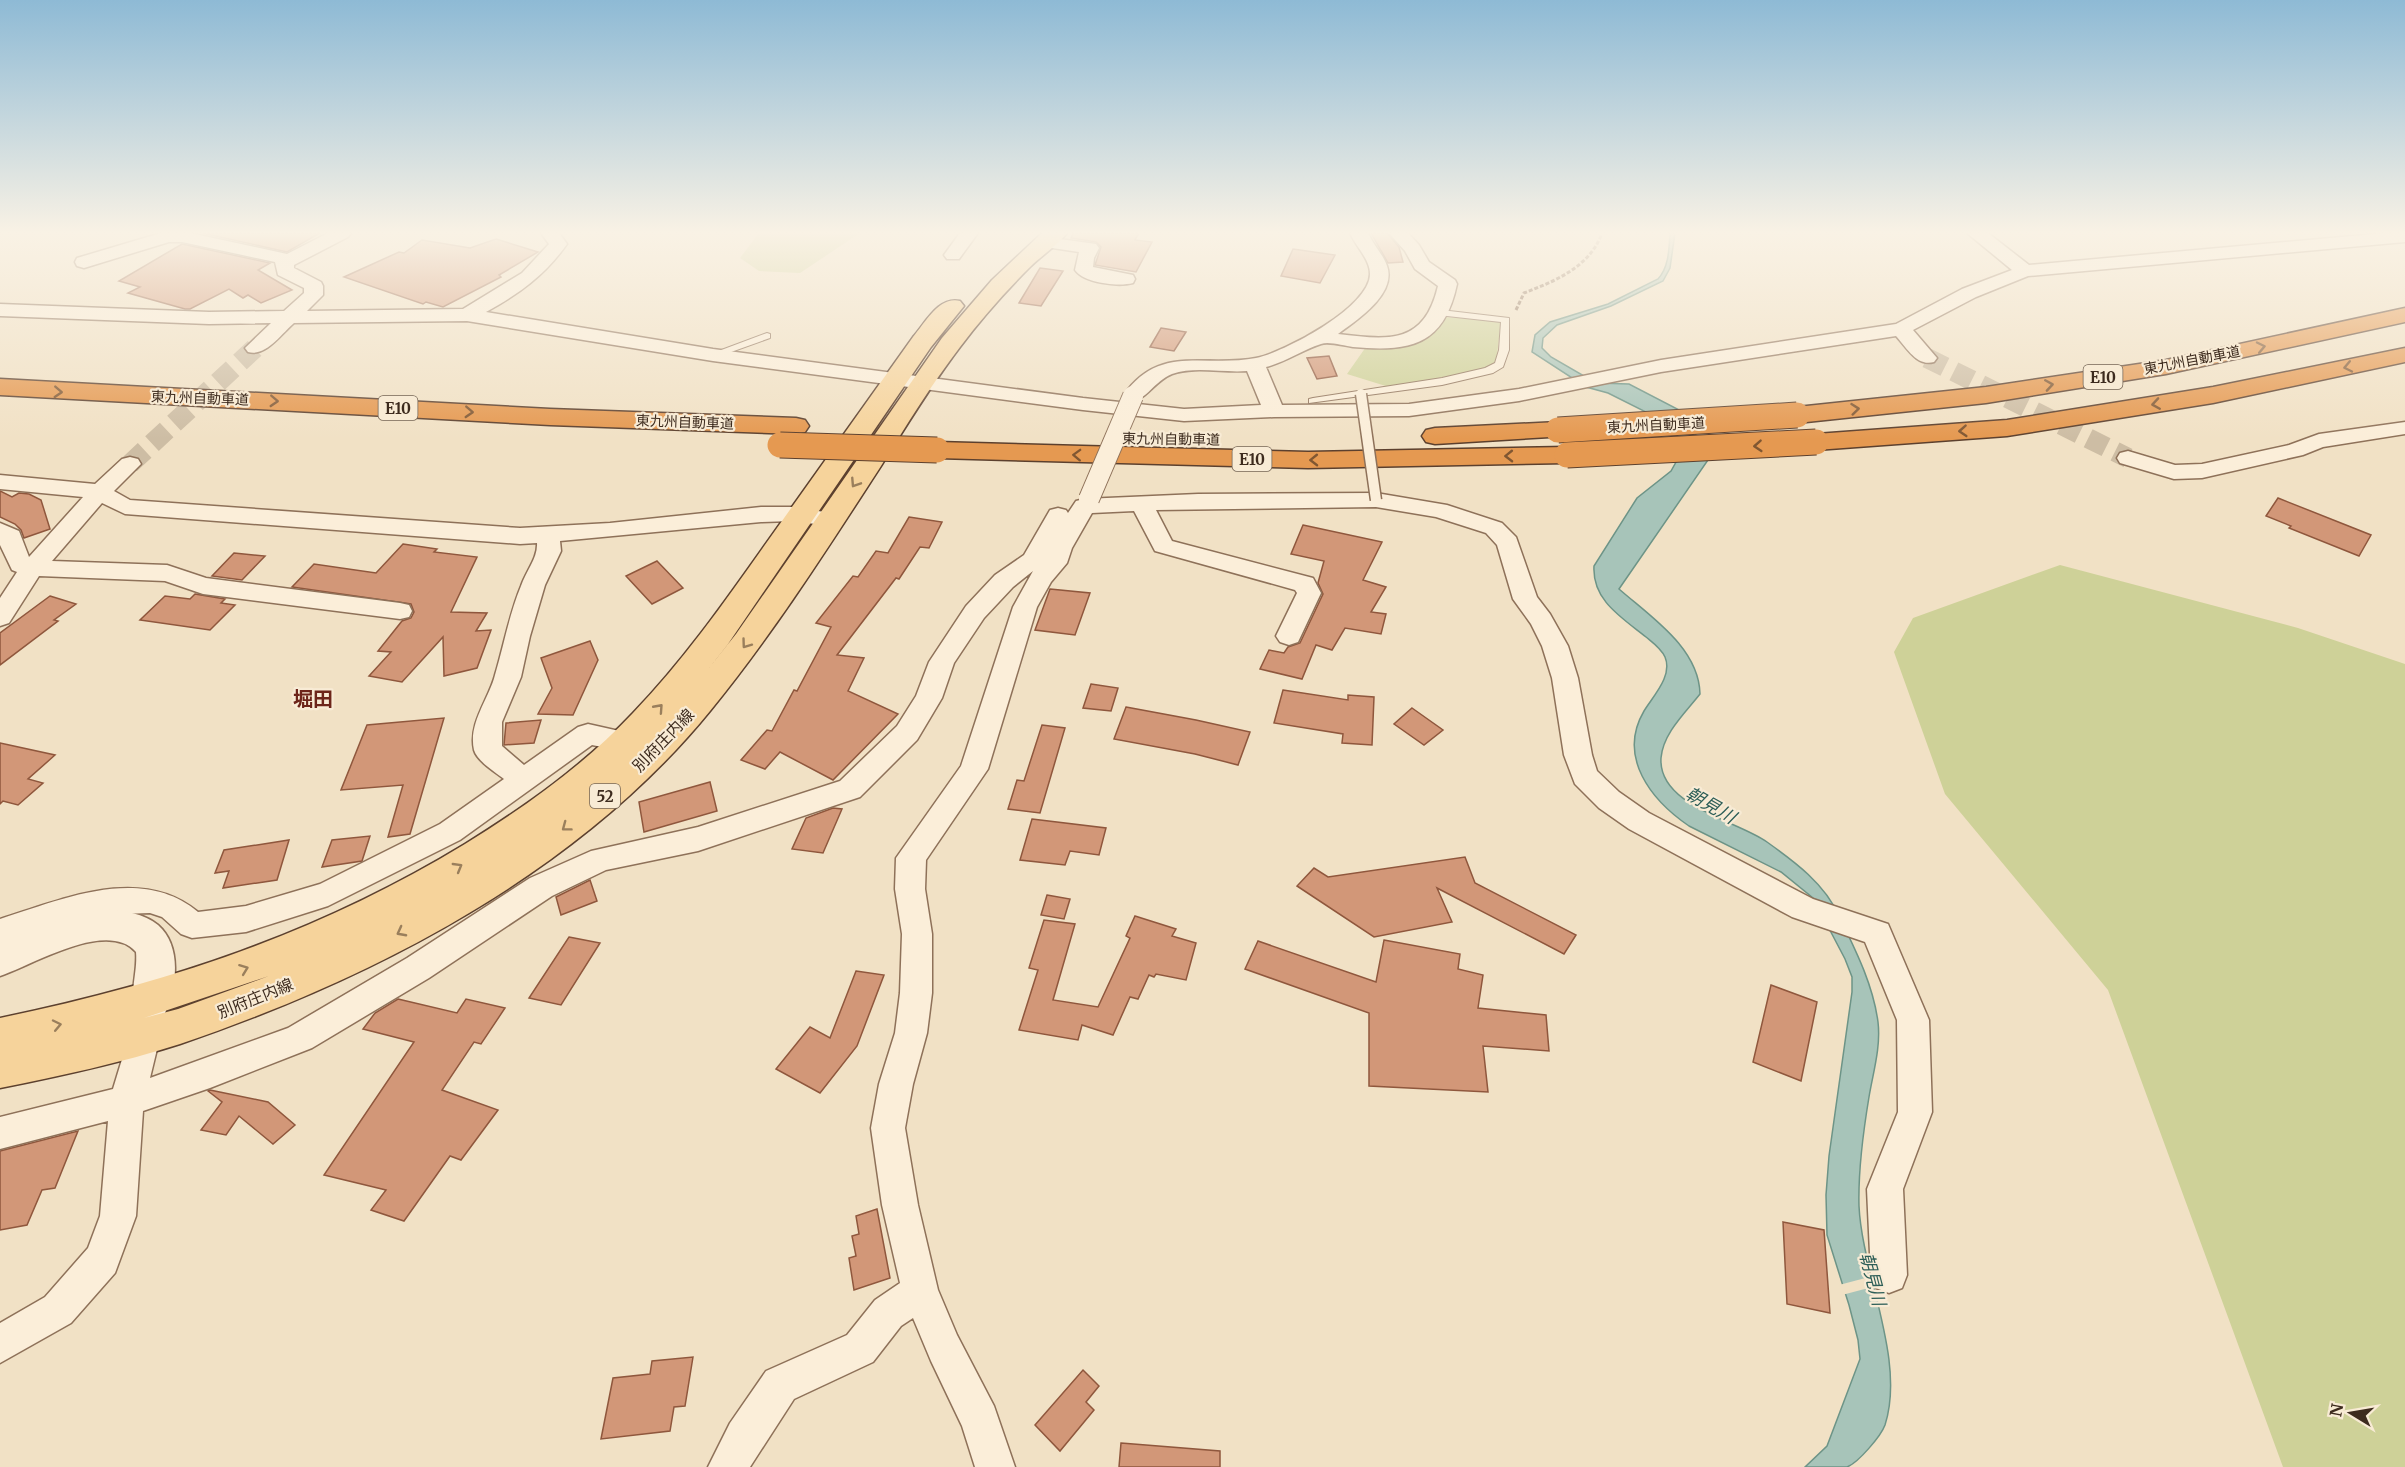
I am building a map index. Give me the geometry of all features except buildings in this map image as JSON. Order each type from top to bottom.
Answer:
[{"type":"highway","name":"東九州自動車道","points":[[944,441],[1307,441],[1679,424],[1797,415],[1986,395],[2166,367],[2405,315]]},
{"type":"highway","name":"東九州自動車道","points":[[0,406],[944,441],[1308,460],[1568,455],[1816,442],[2007,428],[2213,396],[2405,355]]},
{"type":"highway","name":"東九州自動車道","points":[[0,387],[550,417],[788,436]]},
{"type":"main road","name":"別府庄内線","points":[[0,1070],[144,1039],[281,988],[379,944],[481,886],[540,846],[622,781],[693,710],[747,642],[817,517],[908,382],[983,301]]},
{"type":"main road","name":"別府庄内線","points":[[0,1036],[98,1016],[203,985],[294,949],[382,909],[471,860],[556,802],[627,742],[666,700],[817,517]]},
{"type":"street","points":[[255,348],[305,301]]},
{"type":"street","points":[[467,315],[490,301]]},
{"type":"street","points":[[995,1467],[980,1420],[944,1348],[920,1292],[900,1205],[888,1128],[896,1084],[911,1033],[915,993],[917,934],[910,889],[911,858],[974,769],[1025,607],[1042,578],[1055,563],[1060,548],[1087,503],[1133,396],[1149,377],[1167,368],[1254,364],[1280,357],[1319,336],[1355,312],[1365,301]]},
{"type":"street","points":[[1319,336],[1334,340],[1401,342],[1425,332],[1441,314],[1444,301]]},
{"type":"street","points":[[0,310],[284,319],[467,315],[713,355],[908,382],[1184,415],[1274,411],[1409,410],[1519,395],[1613,374],[1901,328],[1953,301]]},
{"type":"street","points":[[1901,328],[1927,358]]},
{"type":"street","points":[[1254,364],[1274,411]]},
{"type":"street","points":[[2128,458],[2174,472],[2202,471],[2295,450],[2319,441],[2405,428]]},
{"type":"street","points":[[0,617],[32,568],[100,492],[130,464]]},
{"type":"street","points":[[0,482],[100,492],[125,507],[520,536],[768,514],[817,517]]},
{"type":"street","points":[[0,1133],[128,1101],[210,1073],[300,1038],[418,968],[541,887],[602,859],[698,840],[850,789],[907,733],[917,720],[929,698],[942,662],[975,612],[1004,581],[1033,560],[1058,514],[1087,503],[1376,500],[1439,510],[1494,528],[1508,542],[1525,599],[1541,620],[1555,646],[1565,678],[1578,755],[1586,776],[1609,800],[1639,821],[1803,908],[1877,933],[1913,1020],[1915,1112],[1886,1189],[1889,1275]]},
{"type":"street","points":[[1141,503],[1162,546],[1304,584],[1309,593],[1289,636]]},
{"type":"street","points":[[0,530],[11,536],[12,545],[20,564],[32,568],[166,573],[203,586],[400,611]]},
{"type":"street","points":[[522,779],[488,750],[489,722],[508,677],[517,636],[533,585],[549,551],[548,535]]},
{"type":"street","points":[[0,932],[91,903],[150,901],[172,908],[192,925],[246,919],[338,889],[450,832],[588,734],[627,742]]},
{"type":"street","points":[[0,960],[88,926],[111,924],[130,927],[147,937],[155,955],[151,1001],[144,1039],[128,1101],[118,1216],[102,1260],[58,1310],[0,1344]]},
{"type":"street","points":[[728,1467],[744,1437],[780,1385],[825,1362],[860,1348],[888,1313],[920,1292]]},
{"type":"lane","points":[[1313,401],[1483,373],[1498,368],[1502,361],[1506,320],[1441,314]]},
{"type":"lane","points":[[713,355],[767,336]]},
{"type":"lane","points":[[1361,394],[1376,500]]},
{"type":"path","points":[[1506,320],[1512,316],[1520,301]]},
{"type":"green space","points":[[1445,317],[1501,321],[1496,364],[1491,368],[1389,387],[1347,374],[1368,344],[1431,333]]},
{"type":"green space","points":[[2060,565],[2298,628],[2405,664],[2405,1467],[2283,1467],[2108,990],[1945,794],[1894,652],[1913,618]]},
{"type":"shaded area","points":[[1620,301],[1557,325],[1543,338],[1542,348],[1551,357],[1596,383],[1629,384],[1685,413],[1708,460],[1619,589],[1671,635],[1691,662],[1698,677],[1700,694],[1676,723],[1666,740],[1661,758],[1664,775],[1672,788],[1686,800],[1767,842],[1817,884],[1833,904],[1851,941],[1863,967],[1876,1008],[1878,1041],[1863,1138],[1859,1206],[1867,1259],[1887,1345],[1890,1400],[1883,1430],[1863,1455],[1847,1467],[1805,1467],[1827,1446],[1860,1359],[1858,1340],[1849,1305],[1827,1235],[1826,1195],[1852,977],[1813,898],[1781,872],[1689,826],[1662,804],[1642,776],[1636,761],[1634,745],[1637,728],[1644,711],[1664,678],[1667,664],[1659,648],[1618,615],[1603,598],[1598,589],[1594,566],[1637,498],[1671,471],[1676,462],[1675,435],[1658,418],[1608,393],[1586,387],[1532,352],[1535,335],[1550,322]]},
{"type":"pier","points":[[1873,1276],[1876,1286],[1842,1295],[1839,1285]]},
{"type":"tunnel","points":[[130,464],[255,348]]},
{"type":"tunnel","points":[[1927,358],[2128,458]]},
{"type":"district","name":"堀田","points":[[313,698]]},
{"type":"water label","name":"朝見川","points":[[1711,805]]},
{"type":"water label","name":"朝見川","points":[[1873,1279]]}]
